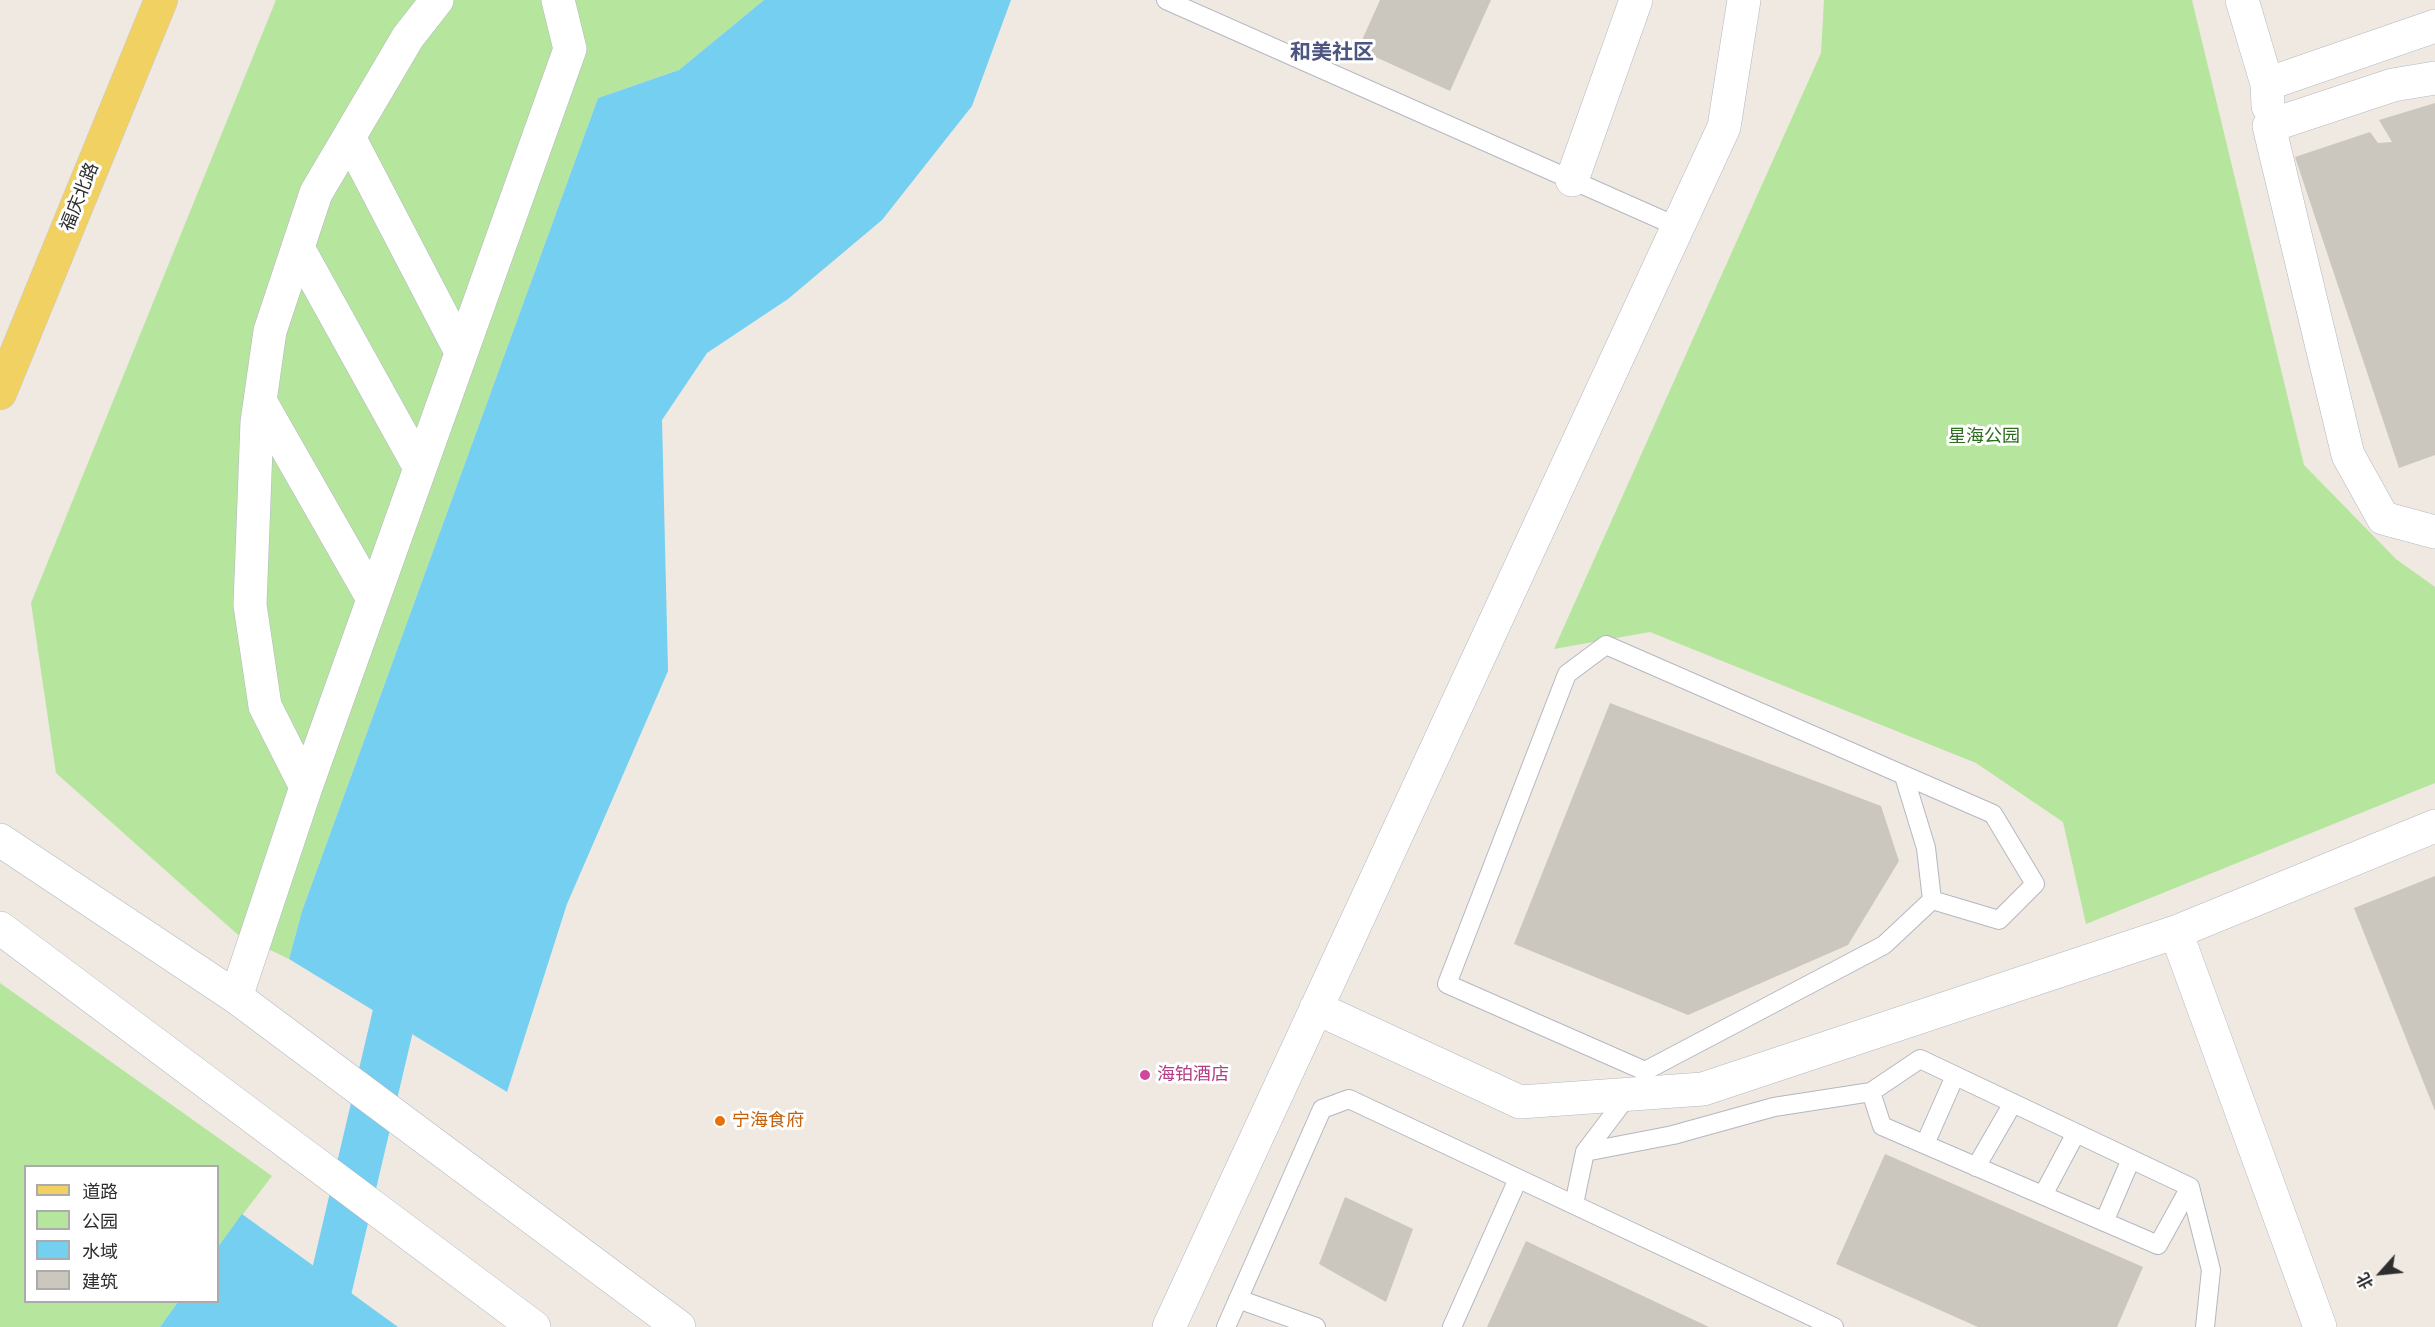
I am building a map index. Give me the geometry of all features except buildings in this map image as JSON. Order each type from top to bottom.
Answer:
[{"type":"main road","name":"福庆北路","points":[[0,393],[161,0]]},
{"type":"street","points":[[306,787],[265,706],[250,605],[257,422],[270,330],[316,193],[408,37],[437,0]]},
{"type":"street","points":[[236,997],[306,787],[570,49],[558,0]]},
{"type":"street","points":[[1572,180],[1636,0]]},
{"type":"street","points":[[1169,1327],[1724,127],[1744,0]]},
{"type":"street","points":[[2242,0],[2266,84],[2269,126],[2348,455],[2383,518],[2435,532]]},
{"type":"street","points":[[2266,84],[2435,26]]},
{"type":"street","points":[[2269,126],[2393,85],[2435,78]]},
{"type":"street","points":[[349,137],[461,352]]},
{"type":"street","points":[[298,248],[420,468]]},
{"type":"street","points":[[260,401],[373,599]]},
{"type":"street","points":[[1316,1008],[1520,1102],[1636,1083],[1703,1089],[2176,932],[2435,826]]},
{"type":"street","points":[[0,840],[236,997],[679,1327]]},
{"type":"street","points":[[0,928],[534,1327]]},
{"type":"street","points":[[2176,932],[2320,1327]]},
{"type":"lane","points":[[1166,0],[1678,226]]},
{"type":"lane","points":[[1636,1083],[1447,984],[1567,674],[1606,645],[1993,814],[2036,884],[1999,920],[1932,900]]},
{"type":"lane","points":[[1904,776],[1926,848],[1932,900]]},
{"type":"lane","points":[[1574,1204],[1585,1152],[1636,1083],[1884,945],[1932,900]]},
{"type":"lane","points":[[1585,1152],[1672,1135],[1774,1107],[1871,1092],[1920,1059],[2190,1187]]},
{"type":"lane","points":[[1925,1144],[1955,1076]]},
{"type":"lane","points":[[1871,1092],[1882,1126],[2158,1245],[2190,1187]]},
{"type":"lane","points":[[1226,1327],[1322,1108],[1349,1099],[1832,1326]]},
{"type":"lane","points":[[1976,1167],[2013,1103]]},
{"type":"lane","points":[[2043,1195],[2076,1133]]},
{"type":"lane","points":[[2104,1222],[2131,1159]]},
{"type":"lane","points":[[1452,1327],[1518,1179]]},
{"type":"lane","points":[[2190,1187],[2211,1270],[2205,1327]]},
{"type":"lane","points":[[1238,1299],[1316,1327]]},
{"type":"green space","points":[[276,0],[764,0],[679,70],[598,98],[302,911],[289,959],[237,934],[56,773],[31,603]]},
{"type":"green space","name":"星海公园","points":[[1824,0],[2192,0],[2304,465],[2396,559],[2435,587],[2435,783],[2086,924],[2063,822],[1976,763],[1650,632],[1554,649],[1821,53]]},
{"type":"green space","points":[[0,983],[272,1176],[219,1246],[219,1165],[24,1165],[24,1303],[177,1303],[160,1327],[0,1327]]},
{"type":"water","points":[[764,0],[1011,0],[972,106],[882,220],[788,299],[707,353],[662,420],[668,671],[567,904],[507,1092],[289,959],[302,911],[598,98],[679,70]]},
{"type":"water","points":[[242,1214],[398,1327],[160,1327],[177,1303],[219,1303],[219,1246]]},
{"type":"waterway","points":[[321,1327],[406,965]]},
{"type":"place","name":"海铂酒店","points":[[1145,1075]]},
{"type":"place","name":"宁海食府","points":[[720,1121]]},
{"type":"district","name":"和美社区","points":[[1332,53]]}]
